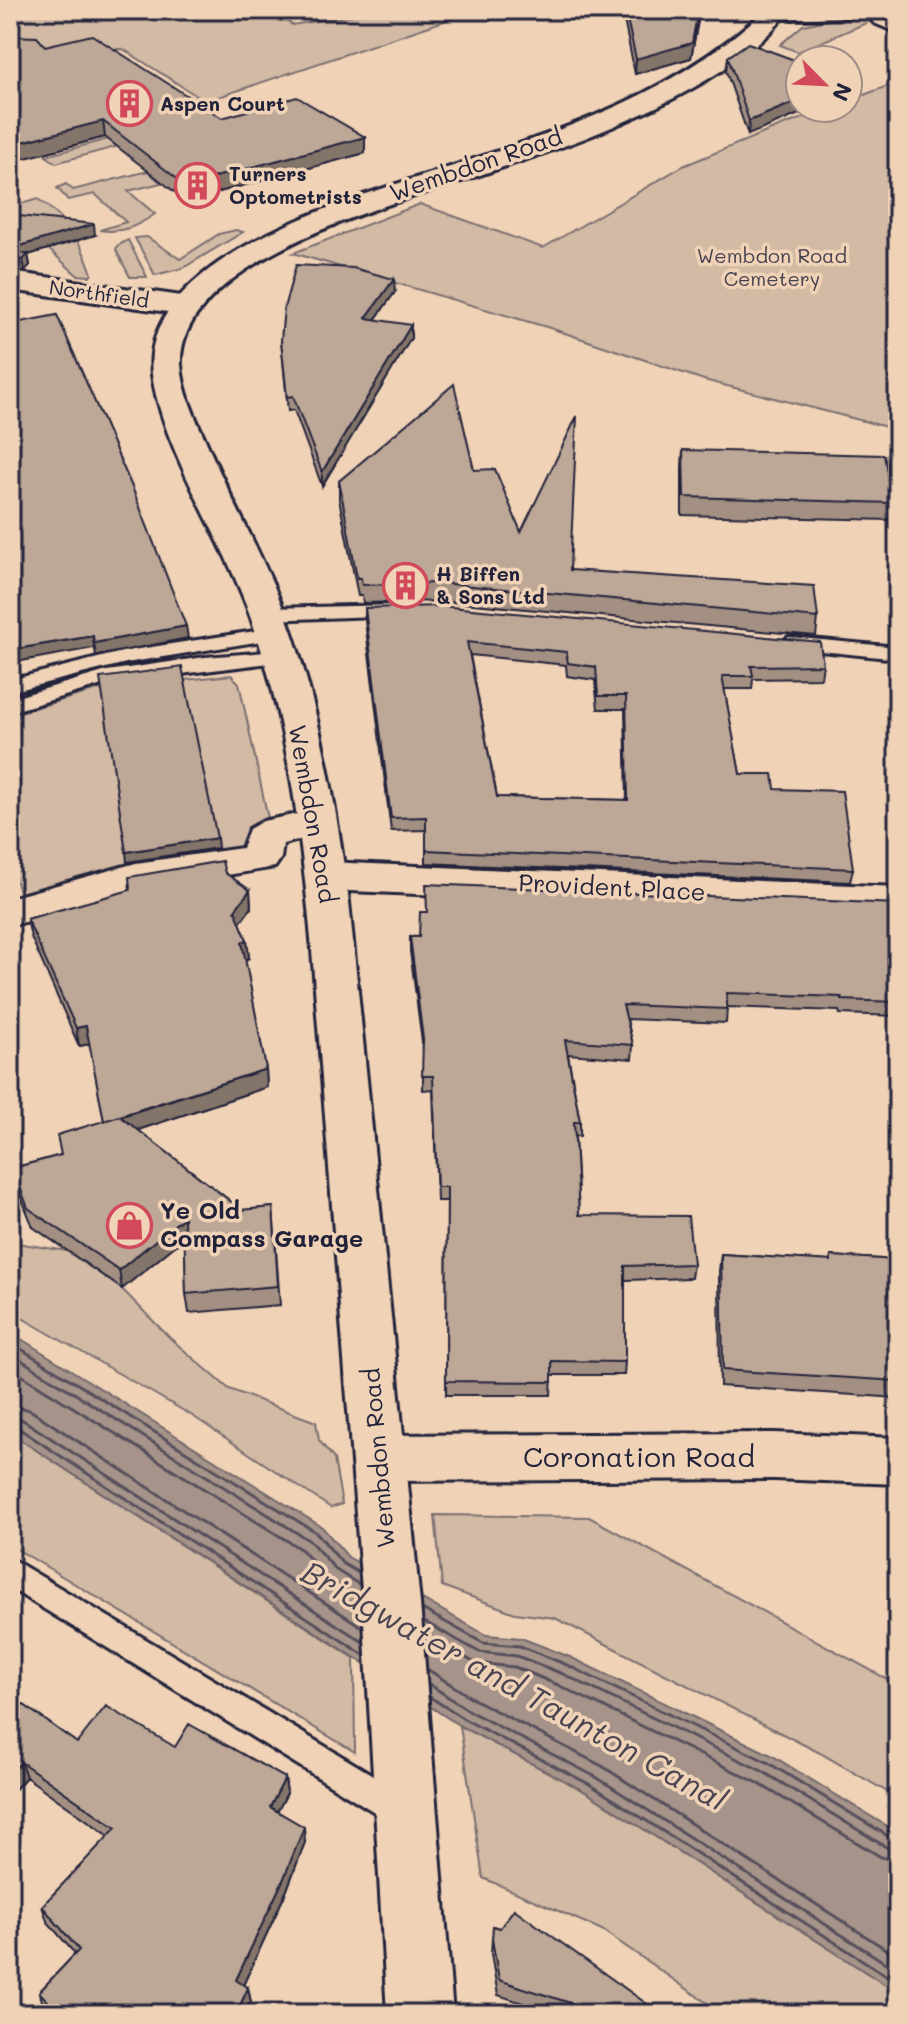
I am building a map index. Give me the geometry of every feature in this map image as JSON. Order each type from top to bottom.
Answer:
[{"type":"main road","name":"Wembdon Road","points":[[420,2014],[410,1815],[380,1458],[345,1107],[327,876],[274,635],[173,402],[166,353],[170,334],[189,306],[235,266],[291,232],[567,134],[680,85],[740,48],[778,11],[846,10]]},
{"type":"main road","name":"Northfield","points":[[10,281],[189,306]]},
{"type":"main road","points":[[10,912],[136,877],[261,858],[263,838],[277,830],[317,823]]},
{"type":"main road","name":"Provident Place","points":[[327,876],[898,901]]},
{"type":"main road","name":"Coronation Road","points":[[380,1458],[774,1456],[898,1461]]},
{"type":"lane","points":[[869,10],[878,20],[898,29]]},
{"type":"lane","points":[[10,686],[126,657],[410,611]]},
{"type":"lane","points":[[10,706],[107,677],[205,663],[274,635]]},
{"type":"lane","points":[[770,641],[898,653]]},
{"type":"lane","points":[[10,1572],[410,1815]]},
{"type":"green space","points":[[16,10],[280,10],[277,11],[292,25],[384,10],[477,10],[156,118],[158,109],[200,98],[123,49],[10,51],[10,22]]},
{"type":"green space","points":[[857,14],[871,21],[817,44],[780,45],[803,25]]},
{"type":"green space","name":"Wembdon Road Cemetery","points":[[898,82],[898,430],[704,380],[550,328],[293,253],[420,204],[543,248],[683,166],[781,126],[864,124],[864,95]]},
{"type":"green space","points":[[108,139],[119,146],[56,163],[46,156]]},
{"type":"green space","points":[[174,167],[151,174],[161,183],[128,191],[155,214],[122,230],[100,230],[126,222],[95,194],[68,200],[57,188],[66,184],[73,190]]},
{"type":"green space","points":[[38,199],[72,232],[88,262],[90,276],[77,275],[10,214],[10,207]]},
{"type":"green space","points":[[236,230],[243,232],[183,268],[155,275],[135,238],[147,237],[180,259],[219,234]]},
{"type":"green space","points":[[128,240],[147,277],[130,277],[116,250],[117,246]]},
{"type":"green space","points":[[231,675],[239,683],[269,823],[248,855],[22,902],[10,861],[10,715],[101,689]]},
{"type":"green space","points":[[10,1242],[67,1251],[122,1289],[170,1338],[229,1389],[316,1422],[319,1440],[334,1459],[342,1504],[331,1508],[191,1415],[10,1311]]},
{"type":"green space","points":[[10,1433],[354,1658],[355,1752],[10,1545]]},
{"type":"green space","points":[[435,1515],[589,1517],[898,1685],[898,1798],[820,1753],[555,1618],[515,1613],[442,1586]]},
{"type":"green space","points":[[460,1726],[586,1792],[898,1993],[898,2014],[723,2014],[602,1930],[483,1878]]},
{"type":"water","name":"Bridgwater and Taunton Canal","points":[[10,1332],[322,1527],[348,1557],[486,1635],[521,1638],[570,1657],[771,1755],[898,1833],[898,1993],[586,1792],[460,1726],[10,1433]]},
{"type":"building","points":[[625,10],[698,10],[692,43],[636,59]]},
{"type":"building","points":[[92,35],[222,118],[297,97],[365,137],[185,185],[103,121],[10,145],[10,36],[37,37],[45,46]]},
{"type":"building","points":[[748,43],[784,56],[784,107],[749,121],[728,57]]},
{"type":"building","points":[[10,215],[94,224],[10,249]]},
{"type":"building","points":[[10,254],[28,254],[23,260],[10,259]]},
{"type":"building","points":[[296,265],[353,268],[394,279],[366,318],[411,325],[322,472],[293,396],[287,397],[281,340],[284,308]]},
{"type":"building","points":[[57,315],[132,487],[186,626],[94,643],[93,636],[10,650],[10,324]]},
{"type":"building","points":[[454,384],[474,470],[495,469],[521,532],[577,416],[570,570],[814,586],[818,618],[440,583],[362,585],[361,578],[357,578],[339,481]]},
{"type":"building","points":[[683,450],[884,455],[893,503],[684,497]]},
{"type":"building","points":[[440,606],[820,642],[823,665],[751,666],[753,676],[722,676],[740,774],[773,774],[775,789],[842,791],[853,869],[426,850],[426,817],[391,818],[365,608]],"holes":[[[467,642],[566,652],[568,663],[596,667],[598,696],[626,696],[628,800],[497,797]]]},
{"type":"building","points":[[182,667],[217,838],[126,852],[100,678]]},
{"type":"building","points":[[222,861],[225,873],[250,890],[235,910],[247,940],[242,942],[266,1069],[104,1121],[86,1026],[76,1028],[27,919],[130,890],[129,877]]},
{"type":"building","points":[[426,884],[898,904],[898,1002],[727,993],[727,1009],[623,1005],[633,1045],[565,1040],[580,1122],[574,1122],[579,1215],[688,1216],[693,1264],[625,1266],[625,1362],[552,1361],[552,1382],[446,1381],[447,1187],[437,1187],[433,1076],[422,1076],[423,1039],[410,937],[419,937],[420,912],[427,912]]},
{"type":"building","points":[[120,1116],[242,1210],[273,1207],[278,1286],[186,1294],[184,1217],[119,1270],[28,1208],[13,1168],[61,1155],[57,1135]]},
{"type":"building","points":[[721,1254],[831,1261],[831,1256],[898,1260],[898,1381],[723,1370]]},
{"type":"building","points":[[10,1695],[77,1743],[106,1706],[175,1747],[189,1724],[285,1778],[270,1807],[304,1827],[284,1878],[236,1980],[248,1988],[237,2012],[242,2014],[60,2014],[39,1992],[79,1950],[42,1906],[116,1828],[21,1762],[10,1774]]},
{"type":"building","points":[[514,1909],[661,2014],[583,2014],[570,2003],[499,1980],[492,1939],[493,1926],[500,1928]]},
{"type":"place","name":"Aspen Court","points":[[129,104]]},
{"type":"place","name":"Turners Optometrists","points":[[198,185]]},
{"type":"place","name":"H Biffen & Sons Ltd","points":[[405,585]]},
{"type":"place","name":"Ye Old Compass Garage","points":[[129,1225]]}]
